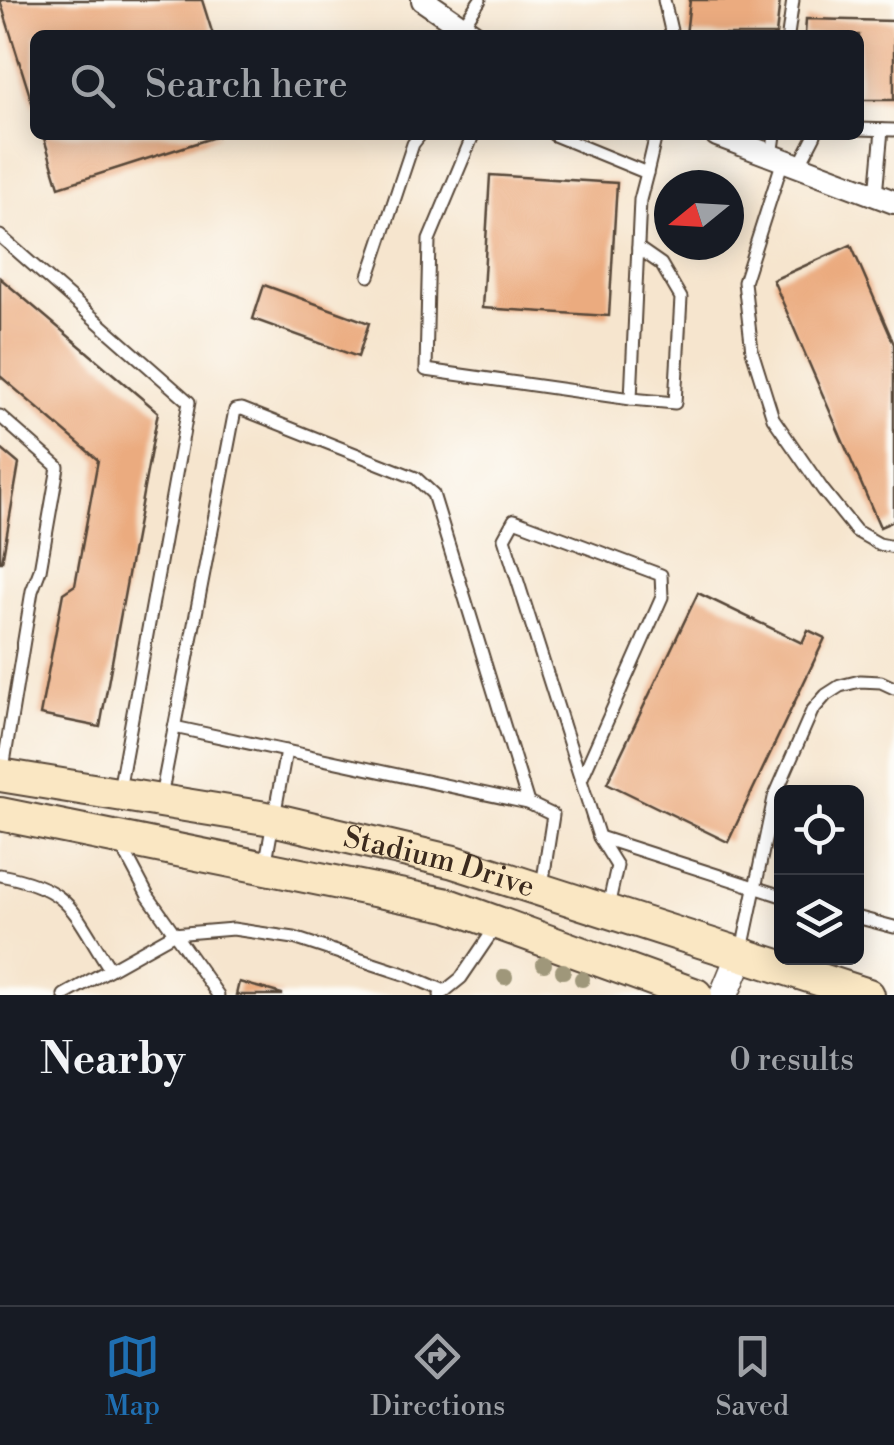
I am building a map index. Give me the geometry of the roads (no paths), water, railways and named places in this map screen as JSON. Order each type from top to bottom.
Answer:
[{"type":"main road","name":"Stadium Drive","points":[[1,779],[272,819],[454,862],[868,995]]},
{"type":"main road","name":"Stadium Drive","points":[[0,814],[448,905],[696,995]]},
{"type":"street","points":[[423,0],[467,30]]},
{"type":"street","points":[[735,140],[782,154],[885,199]]},
{"type":"street","points":[[724,995],[741,954]]},
{"type":"lane","points":[[468,30],[480,0]]},
{"type":"lane","points":[[664,0],[671,30]]},
{"type":"lane","points":[[789,30],[793,0]]},
{"type":"lane","points":[[885,199],[888,130]]},
{"type":"lane","points":[[369,276],[416,140]]},
{"type":"lane","points":[[471,140],[429,240],[426,370],[675,403],[681,298],[661,264],[638,248]]},
{"type":"lane","points":[[566,140],[646,173]]},
{"type":"lane","points":[[631,399],[640,200],[655,140]]},
{"type":"lane","points":[[807,140],[782,154],[744,282],[752,351],[774,418],[822,490],[856,530],[879,544],[894,547]]},
{"type":"lane","points":[[0,236],[188,402],[118,794]]},
{"type":"lane","points":[[160,802],[235,410],[242,409],[416,478],[432,494],[528,803]]},
{"type":"lane","points":[[0,416],[58,467],[40,570],[32,591],[1,779]]},
{"type":"lane","points":[[581,780],[662,597],[661,575],[514,520],[504,538],[598,837],[616,866],[608,912]]},
{"type":"lane","points":[[741,954],[774,798],[812,711],[840,686],[860,681],[881,682],[894,688]]},
{"type":"lane","points":[[174,727],[528,803],[553,816],[541,890]]},
{"type":"lane","points":[[265,866],[286,751]]},
{"type":"lane","points":[[598,837],[774,894]]},
{"type":"lane","points":[[118,839],[148,896],[218,995]]},
{"type":"lane","points":[[0,875],[37,882],[64,898],[110,970]]},
{"type":"lane","points":[[864,919],[894,927]]},
{"type":"lane","points":[[64,995],[174,934],[233,930],[294,938],[407,975],[443,993],[461,978],[498,923]]}]
